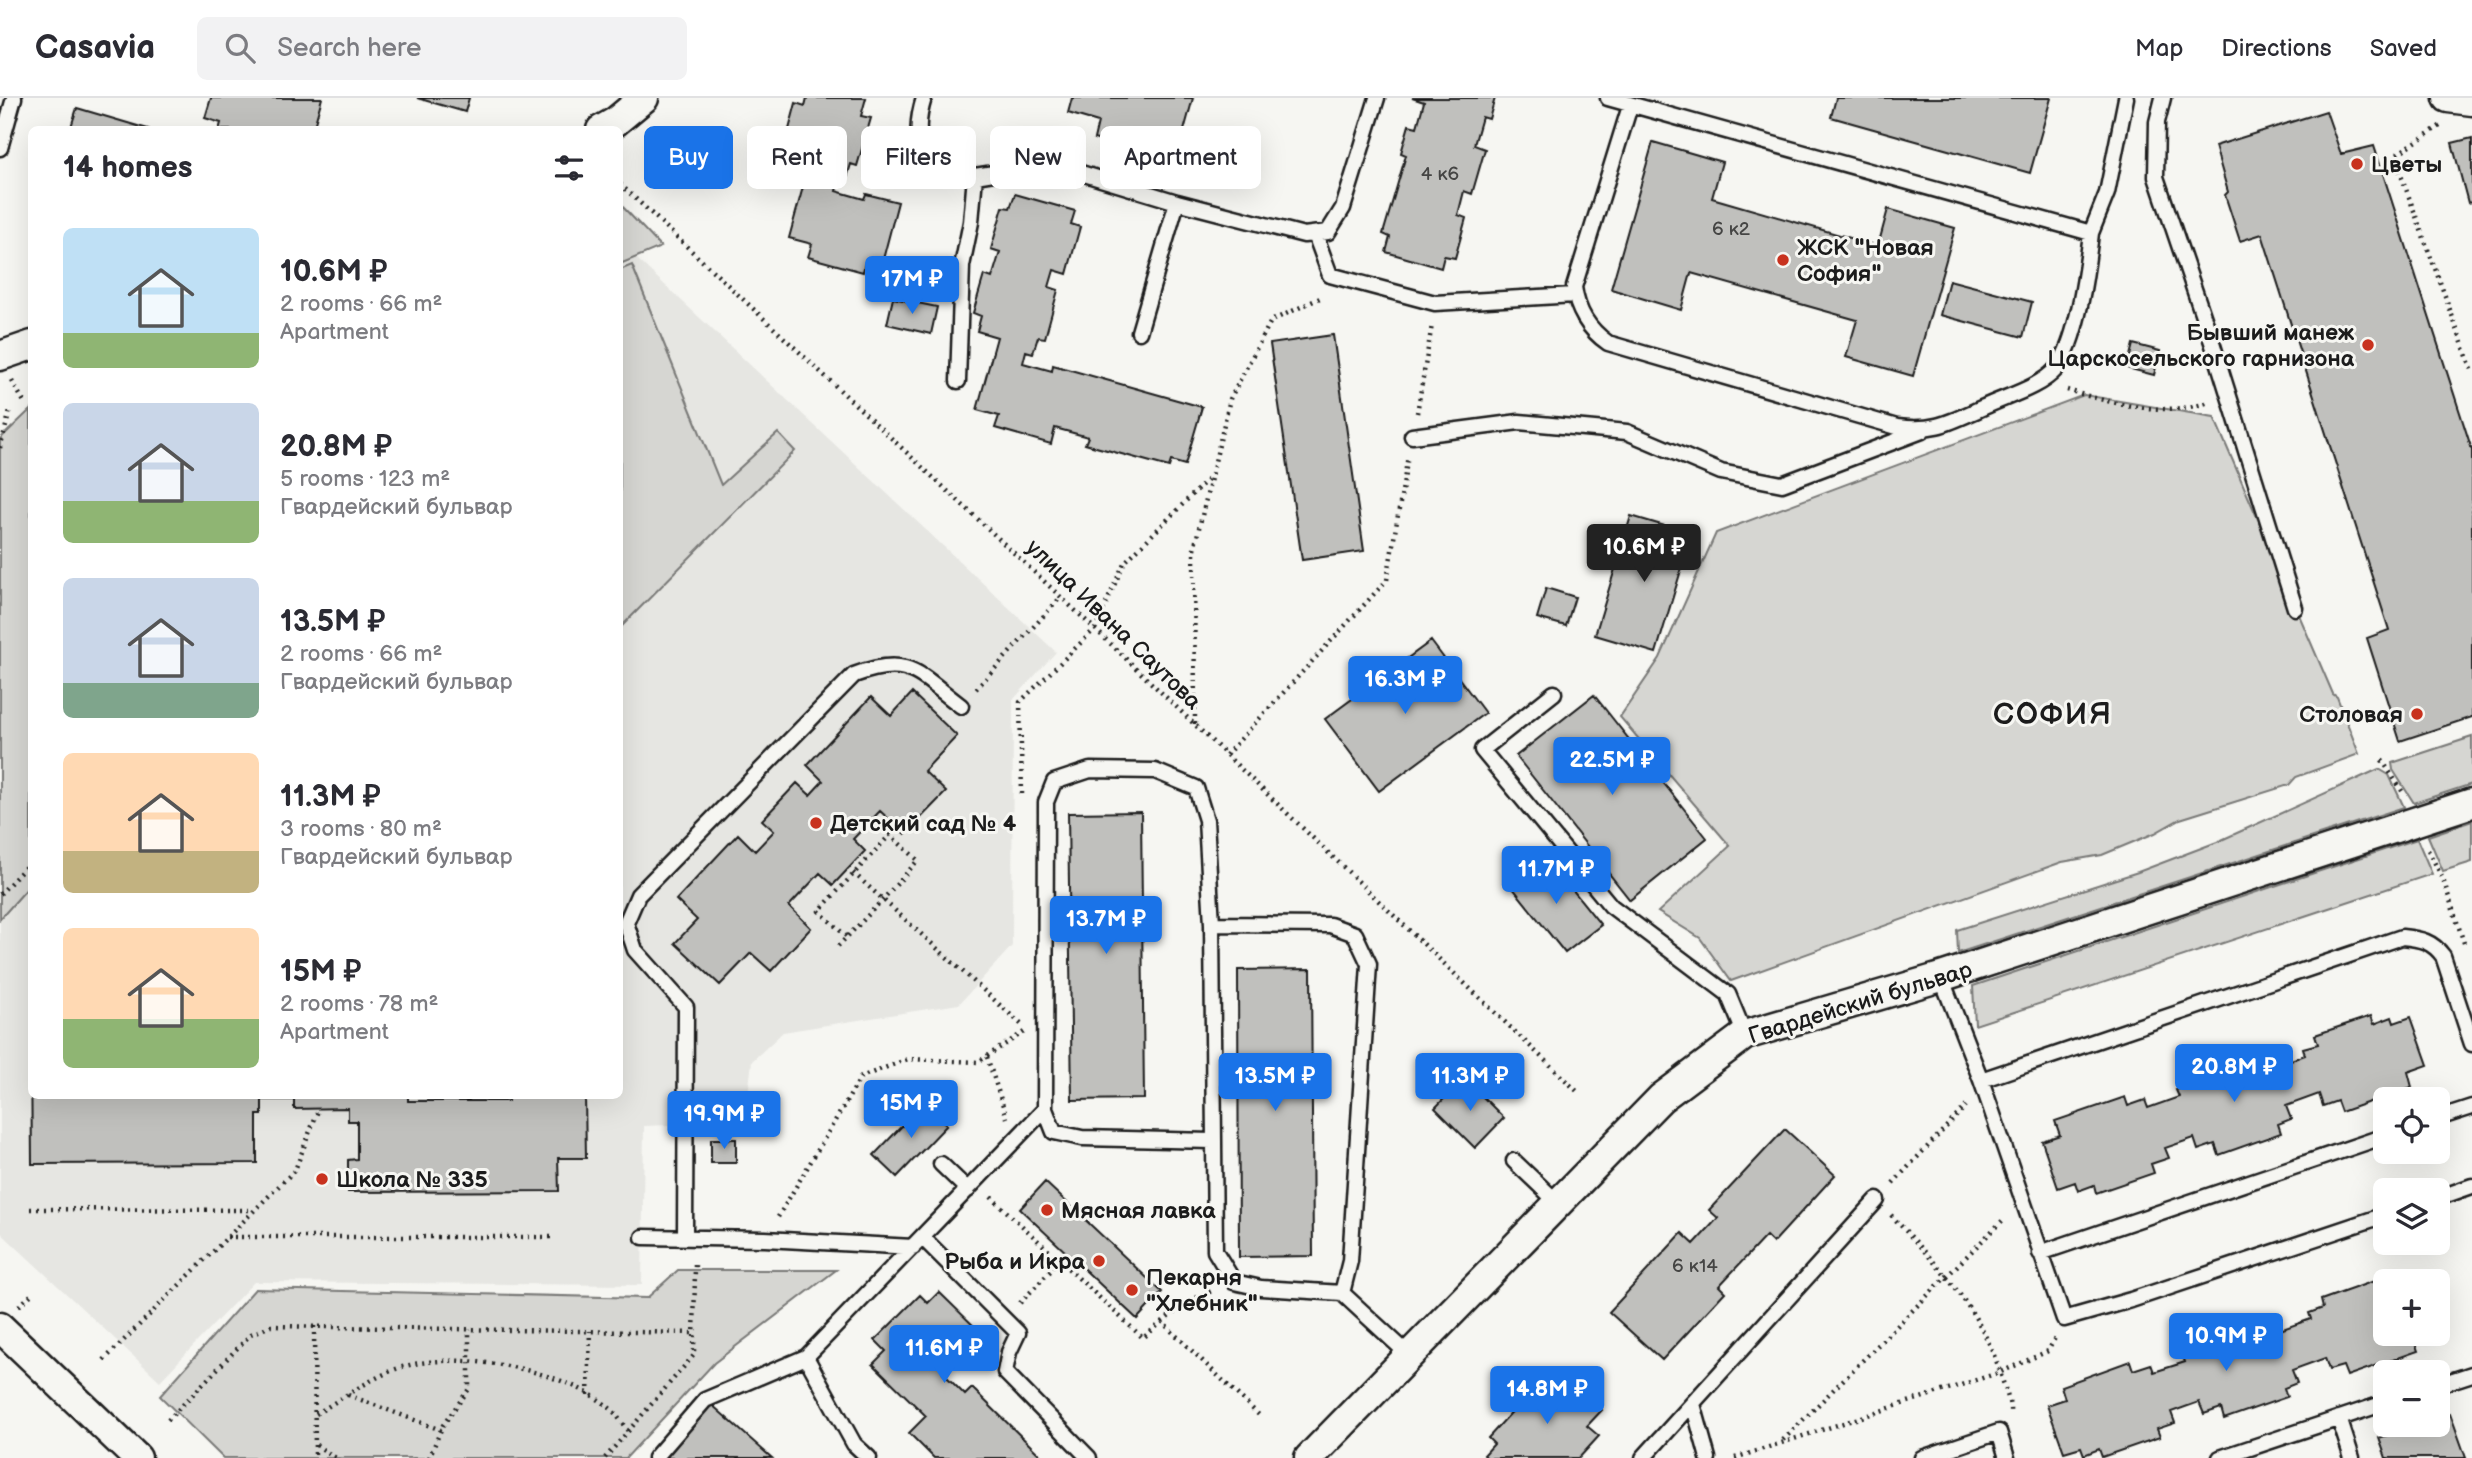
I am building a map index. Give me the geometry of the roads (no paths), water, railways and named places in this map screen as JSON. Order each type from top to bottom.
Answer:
[{"type":"street","points":[[608,126],[644,98]]},
{"type":"street","points":[[2446,111],[2472,101]]},
{"type":"street","points":[[0,356],[28,346]]},
{"type":"street","name":"Гвардейский бульвар","points":[[1309,1458],[1661,1098],[1745,1035],[1941,977],[2472,803]]},
{"type":"street","points":[[8,1318],[136,1458]]},
{"type":"lane","points":[[0,148],[14,98]]},
{"type":"lane","points":[[919,126],[919,114],[924,98]]},
{"type":"lane","points":[[976,176],[1025,168],[1071,170],[1177,202],[1304,235],[1328,232],[1343,208],[1377,98]]},
{"type":"lane","points":[[1608,98],[2091,233]]},
{"type":"lane","points":[[1412,436],[1519,422],[1627,432],[1721,472],[1782,484],[1923,430],[1947,424],[2039,382],[2056,368],[2067,348],[2087,276],[2091,233],[2107,193],[2126,98]]},
{"type":"lane","points":[[2163,98],[2157,122],[2156,177],[2229,396],[2295,608]]},
{"type":"lane","points":[[1630,106],[1574,287],[1575,295],[1594,334],[1608,343],[1897,427],[1923,430]]},
{"type":"lane","points":[[958,382],[962,266],[971,222],[974,189]]},
{"type":"lane","points":[[1139,332],[1177,202]]},
{"type":"lane","points":[[1315,234],[1330,275],[1435,303],[1575,295]]},
{"type":"lane","points":[[690,1238],[686,1007],[635,950],[625,923],[638,895],[854,675],[882,665],[908,667],[961,706]]},
{"type":"lane","points":[[1555,694],[1482,750],[1611,906],[1728,994],[1745,1035]]},
{"type":"lane","points":[[1212,1141],[1082,1138],[1054,1132],[1045,1110],[1046,802],[1054,782],[1090,770],[1156,771],[1196,788],[1206,820],[1212,924],[1215,1251],[1234,1282],[1261,1288],[1342,1293],[1409,1355]]},
{"type":"lane","points":[[1212,924],[1331,925],[1355,934],[1369,964],[1350,1261],[1342,1293]]},
{"type":"lane","points":[[1982,1084],[2402,937],[2421,939],[2435,945],[2443,956],[2472,1044]]},
{"type":"lane","points":[[1941,977],[1982,1084],[2064,1319],[2131,1300],[2373,1219]]},
{"type":"lane","points":[[2450,1114],[2472,1107]]},
{"type":"lane","points":[[655,1458],[705,1400],[806,1357],[1045,1110]]},
{"type":"lane","points":[[2040,1253],[2373,1140]]},
{"type":"lane","points":[[1514,1161],[1558,1203]]},
{"type":"lane","points":[[941,1164],[972,1186]]},
{"type":"lane","points":[[2450,1194],[2472,1186]]},
{"type":"lane","points":[[1643,1458],[1877,1200]]},
{"type":"lane","points":[[643,1237],[917,1242],[1018,1333],[1009,1352],[1005,1373],[1089,1458]]},
{"type":"lane","points":[[806,1357],[855,1444],[869,1458]]},
{"type":"lane","points":[[2450,1381],[2472,1374]]},
{"type":"lane","points":[[1693,1404],[1708,1458]]},
{"type":"lane","points":[[2220,1458],[2373,1407]]},
{"type":"lane","points":[[2339,1418],[2352,1458]]},
{"type":"lane","points":[[1922,1458],[1999,1432],[2007,1458]]},
{"type":"place","name":"Цветы","points":[[2357,164]]},
{"type":"place","name":"ЖСК \"Новая София\"","points":[[1783,260]]},
{"type":"place","name":"Бывший манеж Царскосельского гарнизона","points":[[2368,345]]},
{"type":"place","name":"Столовая","points":[[2417,714]]},
{"type":"place","name":"Детский сад № 4","points":[[816,823]]},
{"type":"place","name":"Школа № 335","points":[[322,1179]]},
{"type":"place","name":"Мясная лавка","points":[[1047,1210]]},
{"type":"place","name":"Рыба и Икра","points":[[1099,1261]]},
{"type":"place","name":"Пекарня \"Хлебник\"","points":[[1132,1290]]},
{"type":"district","name":"СОФИЯ","points":[[2053,714]]}]
